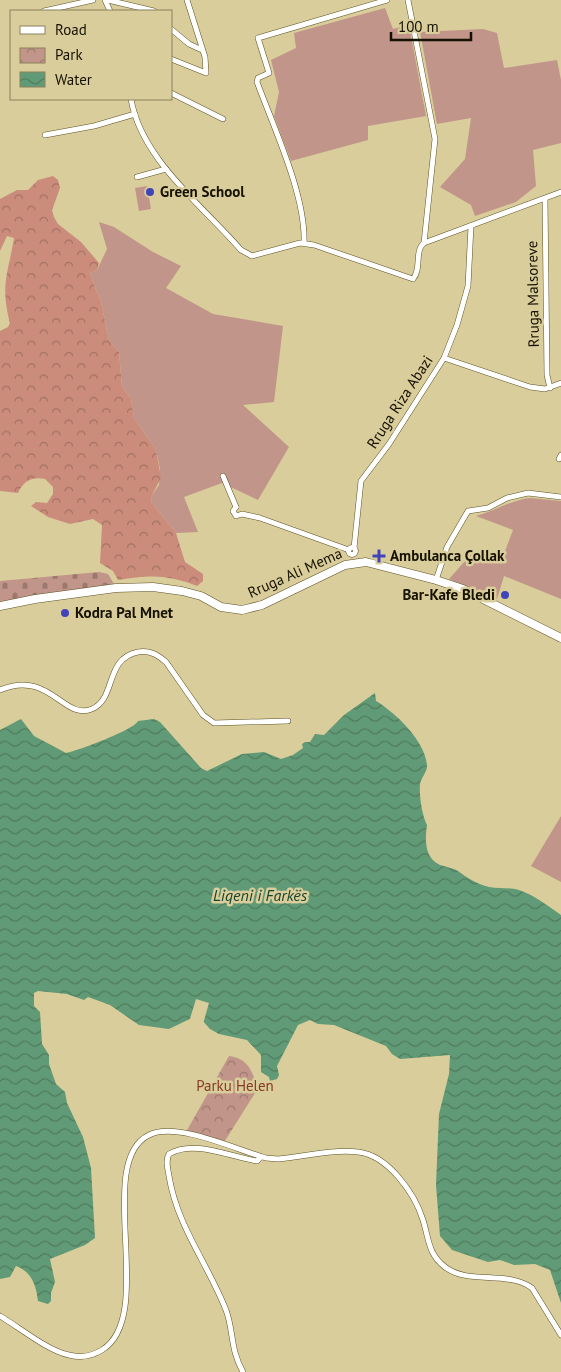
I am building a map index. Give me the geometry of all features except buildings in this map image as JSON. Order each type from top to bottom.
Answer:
[{"type":"street","points":[[48,10],[93,0]]},
{"type":"street","points":[[107,0],[150,10]]},
{"type":"street","points":[[172,59],[206,73],[207,64],[187,0]]},
{"type":"street","points":[[304,243],[302,214],[296,191],[273,119],[258,82],[258,78],[269,73],[258,38],[387,0]]},
{"type":"street","points":[[131,100],[145,137],[166,169],[242,250],[252,256],[304,243],[335,250],[411,279],[416,276],[420,248],[424,242],[435,139],[408,0]]},
{"type":"street","points":[[172,30],[189,44],[202,50]]},
{"type":"street","points":[[172,94],[223,119]]},
{"type":"street","points":[[45,135],[94,126],[135,114]]},
{"type":"street","points":[[137,177],[166,169]]},
{"type":"street","points":[[424,242],[561,192]]},
{"type":"street","name":"Rruga Malsoreve","points":[[545,199],[547,375],[550,388]]},
{"type":"street","points":[[444,358],[457,324],[468,286],[471,226]]},
{"type":"street","name":"Rruga Riza Abazi","points":[[353,554],[361,481],[389,444],[444,358],[530,387],[550,388]]},
{"type":"street","points":[[550,388],[561,383]]},
{"type":"street","points":[[223,476],[236,508],[233,511],[234,515],[239,517],[242,514],[306,533],[353,554]]},
{"type":"street","points":[[436,580],[447,547],[468,511],[488,508],[507,498],[528,493],[561,497]]},
{"type":"street","name":"Rruga Ali Mema","points":[[0,606],[116,588],[148,587],[182,591],[201,596],[227,608],[242,610],[262,605],[315,578],[353,554],[377,564],[436,580],[484,599],[561,638]]},
{"type":"street","points":[[0,690],[18,684],[34,685],[70,707],[83,711],[89,710],[102,701],[112,675],[121,661],[134,653],[144,652],[159,656],[166,662],[203,715],[214,723],[288,721]]},
{"type":"street","points":[[0,1316],[63,1354],[83,1356],[100,1351],[113,1340],[124,1317],[127,1168],[135,1147],[149,1135],[170,1131],[186,1134],[260,1157],[278,1159],[358,1152],[374,1158],[402,1180],[407,1187],[423,1218],[427,1243],[439,1262],[457,1273],[506,1278],[532,1288],[561,1336]]},
{"type":"street","points":[[243,1372],[232,1345],[232,1329],[225,1308],[183,1225],[171,1187],[166,1159],[169,1154],[182,1148],[205,1150],[257,1161],[260,1157]]},
{"type":"green space","points":[[385,8],[393,29],[409,25],[426,116],[368,126],[368,140],[291,161],[274,116],[279,92],[271,60],[296,48],[294,33]]},
{"type":"green space","points":[[483,29],[497,33],[504,68],[557,60],[561,80],[561,143],[533,150],[536,186],[516,202],[475,216],[471,205],[440,187],[465,159],[471,118],[437,124],[420,32]]},
{"type":"green space","points":[[53,176],[58,180],[60,188],[52,210],[54,217],[58,224],[81,242],[99,263],[97,270],[90,273],[101,302],[109,340],[119,352],[122,386],[131,399],[134,418],[156,450],[161,478],[152,495],[151,502],[176,533],[185,562],[203,574],[203,581],[197,586],[176,579],[158,577],[118,580],[113,571],[100,563],[102,525],[93,519],[70,524],[48,517],[31,506],[36,502],[47,503],[53,494],[53,487],[45,479],[36,478],[28,480],[22,485],[18,493],[0,491],[0,331],[8,327],[10,323],[5,289],[14,238],[7,236],[0,251],[0,199],[17,190],[28,190],[38,180]]},
{"type":"green space","points":[[147,186],[151,209],[139,211],[135,188]]},
{"type":"green space","points":[[99,222],[114,227],[153,252],[181,266],[166,288],[213,314],[283,326],[274,402],[243,405],[289,447],[258,500],[222,483],[184,497],[198,532],[176,533],[151,502],[152,495],[159,485],[160,469],[156,450],[134,418],[131,399],[122,386],[119,352],[109,340],[101,302],[90,273],[97,270],[107,249]]},
{"type":"green space","points":[[530,498],[561,501],[561,599],[504,576],[497,599],[449,579],[473,552],[501,562],[513,530],[476,516],[516,501]]},
{"type":"green space","points":[[99,572],[108,574],[114,584],[0,602],[0,581]]},
{"type":"green space","points":[[561,816],[561,882],[531,866]]},
{"type":"green space","name":"Parku Helen","points":[[229,1056],[236,1057],[249,1067],[257,1090],[223,1144],[186,1132]]},
{"type":"water","name":"Liqeni i Farkës","points":[[375,693],[376,701],[409,729],[416,738],[425,757],[427,768],[420,784],[420,794],[422,811],[427,825],[427,848],[431,858],[440,865],[456,870],[480,884],[493,888],[515,889],[525,892],[561,915],[561,1303],[550,1270],[535,1264],[514,1265],[500,1260],[488,1262],[452,1250],[440,1236],[436,1185],[439,1114],[449,1074],[450,1055],[400,1059],[392,1054],[386,1046],[334,1025],[318,1024],[310,1020],[298,1025],[277,1066],[279,1075],[277,1079],[270,1081],[269,1077],[261,1072],[261,1055],[247,1040],[219,1034],[210,1029],[201,1019],[194,1017],[169,1029],[139,1025],[110,1005],[88,997],[84,1000],[67,994],[38,991],[34,993],[34,1006],[40,1012],[42,1044],[49,1055],[49,1064],[56,1084],[65,1092],[67,1103],[83,1137],[91,1168],[95,1238],[85,1245],[50,1259],[55,1282],[51,1293],[51,1301],[48,1304],[38,1301],[36,1290],[29,1275],[16,1266],[10,1277],[0,1279],[0,730],[21,719],[34,736],[66,753],[116,735],[127,730],[138,721],[154,719],[160,722],[201,768],[207,771],[242,754],[264,752],[281,759],[293,755],[303,748],[302,744],[310,742],[315,734],[324,735],[344,715]]},
{"type":"pier","points":[[196,999],[209,1003],[203,1024],[195,1019],[189,1022]]},
{"type":"place","name":"Green School","points":[[150,192]]},
{"type":"place","name":"Ambulanca Çollak","points":[[379,556]]},
{"type":"place","name":"Bar-Kafe Bledi","points":[[505,595]]},
{"type":"place","name":"Kodra Pal Mnet","points":[[65,613]]}]
